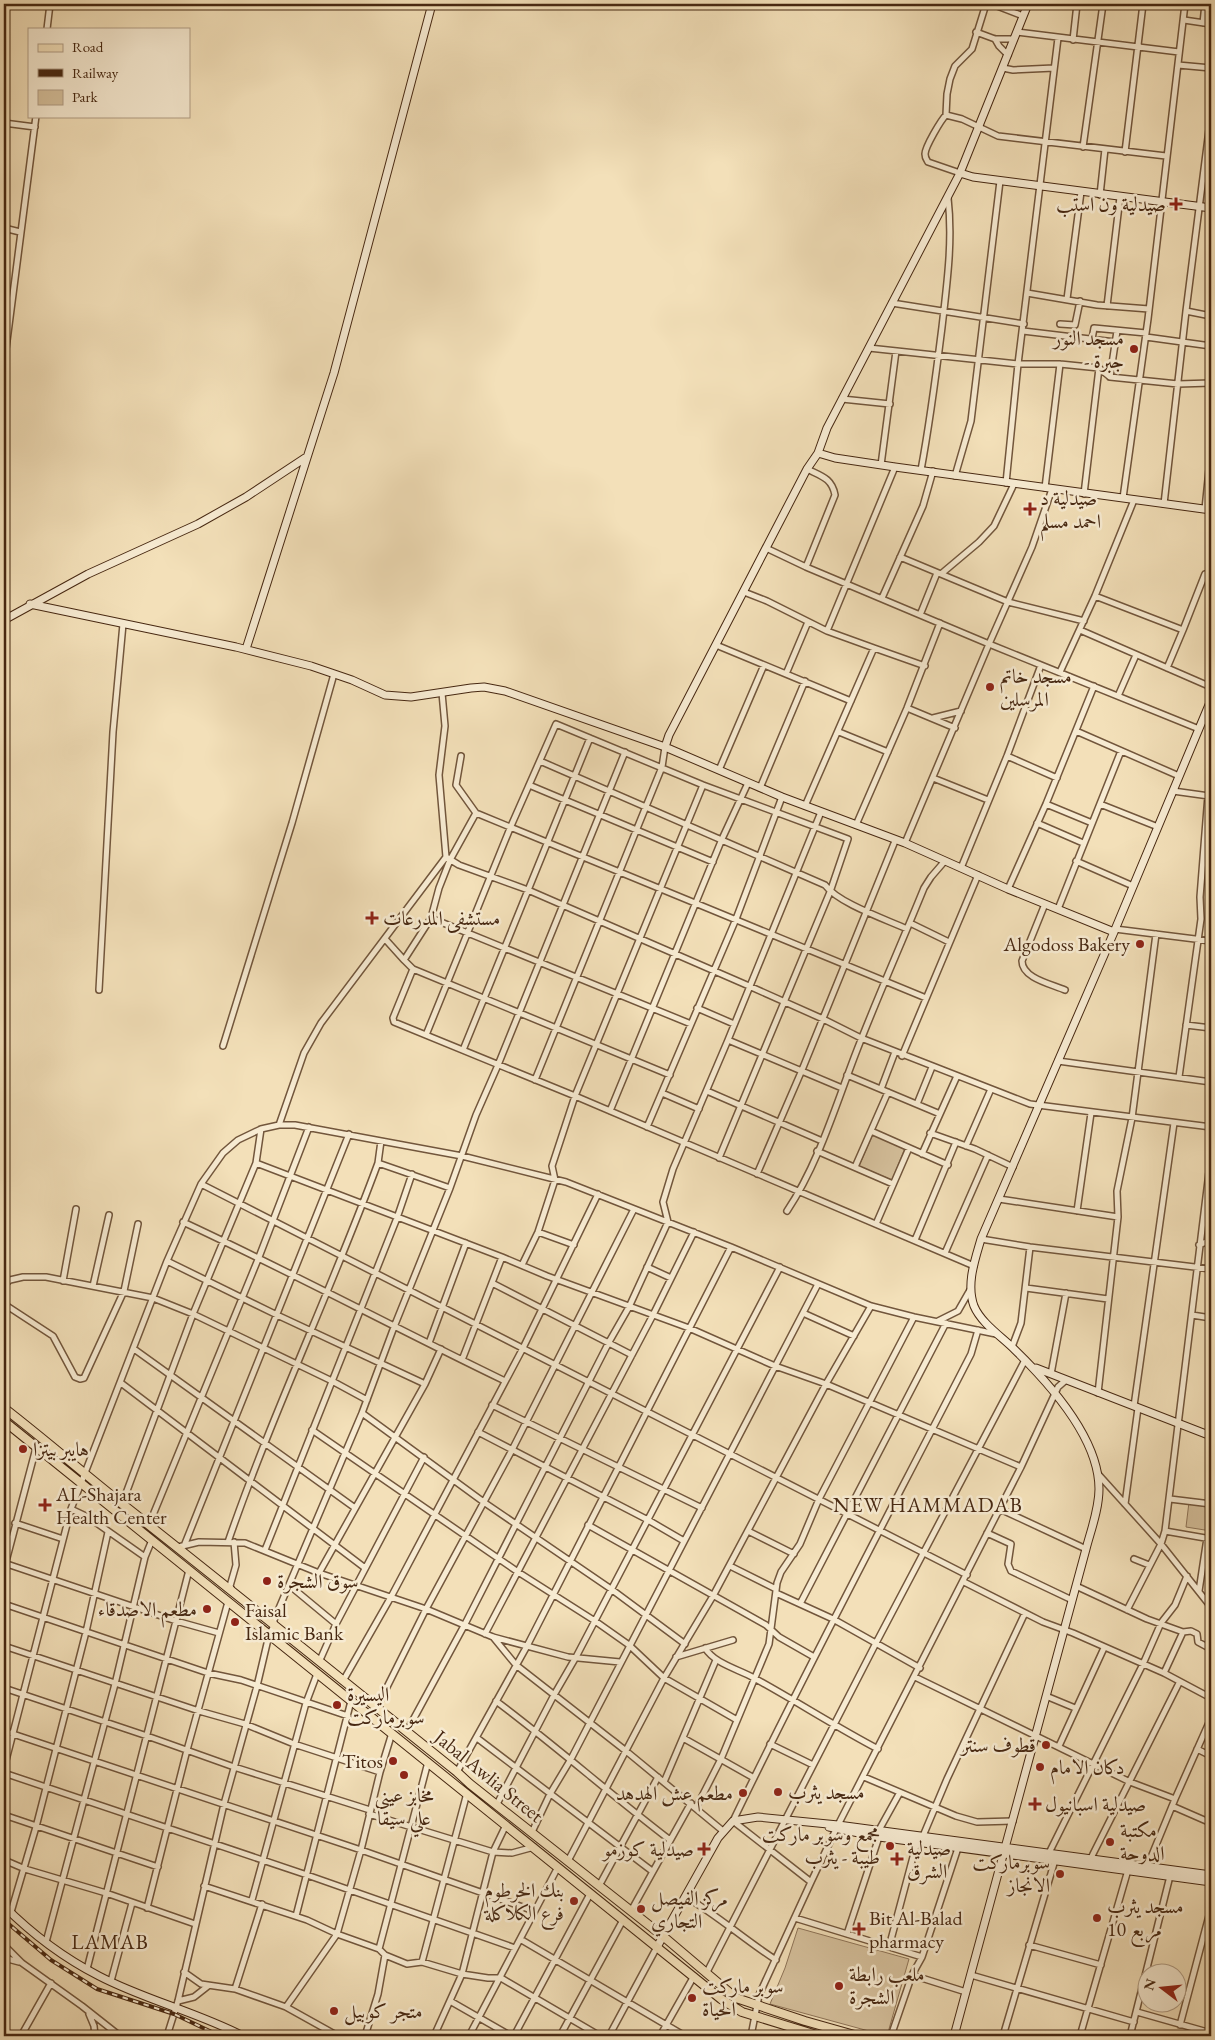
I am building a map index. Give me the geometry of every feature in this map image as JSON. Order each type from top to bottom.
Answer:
[{"type":"main road","name":"Jabal Awlia Street","points":[[4,1408],[122,1504],[182,1547],[199,1566],[230,1588],[274,1626],[320,1660],[343,1681],[377,1706],[664,1937],[736,1998],[858,2036]]},
{"type":"main road","name":"Jabal Awlia Street","points":[[4,1421],[590,1894],[739,2011],[805,2034],[820,2036]]},
{"type":"street","points":[[47,28],[50,4]]},
{"type":"street","points":[[246,649],[334,373],[432,4]]},
{"type":"street","points":[[986,4],[972,49],[955,66],[950,79],[946,115],[927,146],[925,153],[928,162],[973,177],[1211,208]]},
{"type":"street","points":[[992,4],[1023,16]]},
{"type":"street","points":[[535,1080],[662,767],[669,735],[807,469],[818,453],[827,428],[960,173],[1028,4]]},
{"type":"street","points":[[1073,40],[1077,4]]},
{"type":"street","points":[[1083,147],[1103,4]]},
{"type":"street","points":[[1125,152],[1143,4]]},
{"type":"street","points":[[1123,498],[1146,335],[1185,4]]},
{"type":"street","points":[[1203,23],[1205,4]]},
{"type":"street","points":[[1184,20],[1211,24]]},
{"type":"street","points":[[976,32],[995,39],[1016,36],[1058,38],[1179,52]]},
{"type":"street","points":[[920,615],[939,573],[979,542],[994,526],[1010,484],[1018,364],[1058,38]]},
{"type":"street","points":[[995,39],[1008,55]]},
{"type":"street","points":[[1178,65],[1211,68]]},
{"type":"street","points":[[1003,68],[1013,70],[1054,68]]},
{"type":"street","points":[[1164,504],[1211,114]]},
{"type":"street","points":[[946,115],[962,119],[998,136],[1166,156]]},
{"type":"street","points":[[4,364],[6,325],[36,118]]},
{"type":"street","points":[[4,123],[34,127]]},
{"type":"street","points":[[1100,195],[1105,150]]},
{"type":"street","points":[[955,476],[970,431],[982,318],[1000,181]]},
{"type":"street","points":[[1067,299],[1081,192]]},
{"type":"street","points":[[921,470],[930,424],[950,252],[951,221],[948,197]]},
{"type":"street","points":[[1106,306],[1120,197]]},
{"type":"street","points":[[4,228],[20,232]]},
{"type":"street","points":[[1027,293],[1106,306],[1149,309]]},
{"type":"street","points":[[1060,324],[1075,325],[1080,302]]},
{"type":"street","points":[[892,303],[1024,324]]},
{"type":"street","points":[[1186,311],[1211,316]]},
{"type":"street","points":[[1092,339],[1094,328],[1211,346]]},
{"type":"street","points":[[1023,331],[1115,342]]},
{"type":"street","points":[[1110,377],[1117,331]]},
{"type":"street","points":[[869,348],[1018,364],[1060,364],[1099,368],[1110,377],[1178,384],[1211,383]]},
{"type":"street","points":[[881,465],[896,351]]},
{"type":"street","points":[[905,843],[1036,538],[1048,489],[1060,364]]},
{"type":"street","points":[[1084,494],[1099,368]]},
{"type":"street","points":[[842,399],[890,404]]},
{"type":"street","points":[[818,453],[829,457],[895,468],[1208,510],[1211,450]]},
{"type":"street","points":[[4,620],[30,604],[88,574],[198,524],[246,497],[306,458]]},
{"type":"street","points":[[827,630],[848,584],[895,468]]},
{"type":"street","points":[[806,567],[835,495],[833,486],[827,479],[807,469]]},
{"type":"street","points":[[882,598],[922,506],[933,472]]},
{"type":"street","points":[[1060,672],[1095,596],[1134,500]]},
{"type":"street","points":[[766,548],[806,567],[989,644],[1199,729]]},
{"type":"street","points":[[900,556],[1008,602],[1084,621]]},
{"type":"street","points":[[1167,668],[1205,574],[1211,574]]},
{"type":"street","points":[[744,592],[827,630],[924,666]]},
{"type":"street","points":[[1095,596],[1183,630]]},
{"type":"street","points":[[30,604],[246,649],[311,666],[385,695],[411,697],[484,687],[505,691],[666,747],[760,788],[895,841],[905,843],[1008,889],[1115,931],[1211,941]]},
{"type":"street","points":[[786,674],[808,622]]},
{"type":"street","points":[[856,825],[907,708],[940,623]]},
{"type":"street","points":[[99,990],[114,723],[123,624]]},
{"type":"street","points":[[1080,630],[1211,687]]},
{"type":"street","points":[[716,645],[851,701]]},
{"type":"street","points":[[805,806],[874,648]]},
{"type":"street","points":[[1118,696],[1136,655]]},
{"type":"street","points":[[719,770],[764,664]]},
{"type":"street","points":[[962,868],[1041,665]]},
{"type":"street","points":[[223,1046],[289,832],[334,674]]},
{"type":"street","points":[[760,788],[805,682]]},
{"type":"street","points":[[1008,889],[1046,804],[1094,686]]},
{"type":"street","points":[[404,960],[431,918],[448,859],[439,775],[445,726],[442,693]]},
{"type":"street","points":[[1211,700],[1115,931],[981,1239],[974,1266],[971,1289],[977,1312],[1033,1367],[1056,1395],[1084,1438],[1098,1474],[1161,1544],[1211,1607]]},
{"type":"street","points":[[907,708],[955,728]]},
{"type":"street","points":[[932,718],[961,711]]},
{"type":"street","points":[[426,1035],[490,876],[556,724],[703,784],[848,839],[830,892],[807,949],[719,1158]]},
{"type":"street","points":[[1076,731],[1179,776]]},
{"type":"street","points":[[838,732],[888,752]]},
{"type":"street","points":[[463,1050],[590,738]]},
{"type":"street","points":[[1058,909],[1121,751]]},
{"type":"street","points":[[162,2036],[168,2034],[177,2004],[214,1843],[269,1635],[274,1626],[274,1620],[362,1413],[394,1327],[450,1188],[476,1115],[625,752]]},
{"type":"street","points":[[461,756],[456,785],[476,813],[697,902],[926,998]]},
{"type":"street","points":[[1007,756],[1057,778]]},
{"type":"street","points":[[540,761],[825,885],[830,892],[868,912],[950,942]]},
{"type":"street","points":[[933,778],[988,800]]},
{"type":"street","points":[[610,1111],[722,839],[748,783]]},
{"type":"street","points":[[522,1266],[538,1232],[555,1180],[552,1166],[575,1096],[703,784]]},
{"type":"street","points":[[529,785],[713,862]]},
{"type":"street","points":[[1173,791],[1210,796],[1200,897],[1201,919],[1179,1077]]},
{"type":"street","points":[[647,1127],[736,919],[782,797]]},
{"type":"street","points":[[1046,804],[1092,824]]},
{"type":"street","points":[[1100,804],[1158,827]]},
{"type":"street","points":[[407,1731],[465,1624],[544,1467],[629,1307],[668,1222],[663,1202],[666,1189],[820,812]]},
{"type":"street","points":[[279,1125],[304,1054],[322,1023],[448,859],[476,813]]},
{"type":"street","points":[[1037,823],[1083,843]]},
{"type":"street","points":[[757,1174],[868,912],[895,841]]},
{"type":"street","points":[[448,859],[528,890],[749,986],[902,1056],[1039,1106],[1211,1127]]},
{"type":"street","points":[[787,1211],[800,1192],[861,1038],[927,883],[944,862]]},
{"type":"street","points":[[1076,862],[1133,886]]},
{"type":"street","points":[[902,1056],[978,875]]},
{"type":"street","points":[[1045,904],[1022,961],[1022,967],[1027,974],[1065,990]]},
{"type":"street","points":[[431,918],[691,1024]]},
{"type":"street","points":[[1098,1393],[1118,1217],[1117,1191],[1132,1118],[1156,934]]},
{"type":"street","points":[[386,940],[413,969],[670,1076]]},
{"type":"street","points":[[413,969],[393,1020],[974,1266]]},
{"type":"street","points":[[697,1008],[734,1024]]},
{"type":"street","points":[[1186,1025],[1211,1028]]},
{"type":"street","points":[[728,1040],[842,1088]]},
{"type":"street","points":[[881,1089],[895,1052]]},
{"type":"street","points":[[1058,1061],[1211,1082]]},
{"type":"street","points":[[917,1104],[932,1067]]},
{"type":"street","points":[[847,1075],[940,1114]]},
{"type":"street","points":[[922,1154],[957,1076]]},
{"type":"street","points":[[966,1146],[992,1089]]},
{"type":"street","points":[[707,1091],[822,1140]]},
{"type":"street","points":[[855,1167],[888,1092]]},
{"type":"street","points":[[662,1093],[699,1108]]},
{"type":"street","points":[[1077,1211],[1091,1113]]},
{"type":"street","points":[[1125,1504],[1154,1262],[1174,1123]]},
{"type":"street","points":[[4,1768],[71,1509],[167,1260],[201,1184],[217,1160],[232,1145],[245,1136],[261,1129],[279,1125],[309,1127],[462,1156],[555,1180],[598,1194],[694,1232],[871,1306],[998,1334]]},
{"type":"street","points":[[153,1527],[153,1515],[259,1257],[309,1127]]},
{"type":"street","points":[[122,1504],[193,1314],[256,1163],[261,1129]]},
{"type":"street","points":[[871,1130],[948,1164]]},
{"type":"street","points":[[182,1547],[349,1134]]},
{"type":"street","points":[[930,1134],[956,1142],[1013,1167]]},
{"type":"street","points":[[230,1588],[236,1565],[231,1542],[251,1482],[296,1365],[363,1204],[378,1163],[381,1141]]},
{"type":"street","points":[[915,1240],[956,1142]]},
{"type":"street","points":[[876,1224],[909,1148]]},
{"type":"street","points":[[817,1151],[893,1184]]},
{"type":"street","points":[[945,1253],[988,1155]]},
{"type":"street","points":[[1127,1610],[1161,1544],[1165,1532],[1211,1156]]},
{"type":"street","points":[[256,1163],[629,1307],[689,1328],[775,1366],[826,1384],[1021,1467]]},
{"type":"street","points":[[378,1163],[450,1188]]},
{"type":"street","points":[[265,1550],[376,1272],[412,1174]]},
{"type":"street","points":[[201,1184],[967,1575]]},
{"type":"street","points":[[343,1681],[391,1597],[452,1479],[524,1348],[598,1194]]},
{"type":"street","points":[[999,1199],[1118,1217]]},
{"type":"street","points":[[62,1280],[76,1209]]},
{"type":"street","points":[[377,1706],[426,1609],[512,1450],[634,1209]]},
{"type":"street","points":[[93,1286],[109,1216]]},
{"type":"street","points":[[183,1222],[259,1257],[326,1293],[505,1381]]},
{"type":"street","points":[[4,1304],[50,1333],[57,1342],[75,1377],[84,1378],[124,1291],[138,1224]]},
{"type":"street","points":[[538,1232],[574,1245]]},
{"type":"street","points":[[486,1634],[653,1315],[694,1232]]},
{"type":"street","points":[[981,1239],[1030,1247],[1211,1269]]},
{"type":"street","points":[[1199,1245],[1211,1240]]},
{"type":"street","points":[[429,1343],[444,1307],[466,1243]]},
{"type":"street","points":[[457,1772],[527,1646],[617,1466],[647,1412],[731,1247]]},
{"type":"street","points":[[1012,1346],[1021,1323],[1030,1247]]},
{"type":"street","points":[[462,1360],[502,1257]]},
{"type":"street","points":[[167,1260],[276,1315],[425,1384]]},
{"type":"street","points":[[647,1267],[671,1278]]},
{"type":"street","points":[[497,1804],[780,1267]]},
{"type":"street","points":[[4,1285],[10,1280],[23,1277],[46,1277],[153,1298],[193,1314],[332,1381],[367,1400]]},
{"type":"street","points":[[492,1283],[632,1354]]},
{"type":"street","points":[[532,1832],[550,1794],[571,1759],[818,1284]]},
{"type":"street","points":[[1026,1288],[1108,1299]]},
{"type":"street","points":[[938,1322],[960,1308],[971,1289]]},
{"type":"street","points":[[1051,1374],[1066,1293]]},
{"type":"street","points":[[568,1861],[664,1678],[730,1566],[826,1384],[871,1306]]},
{"type":"street","points":[[803,1313],[854,1336]]},
{"type":"street","points":[[1192,1315],[1211,1318]]},
{"type":"street","points":[[696,1808],[721,1759],[769,1644],[780,1575],[794,1554],[812,1519],[819,1499],[868,1402],[914,1317]]},
{"type":"street","points":[[800,1604],[946,1323]]},
{"type":"street","points":[[609,2036],[723,1831],[734,1821],[814,1657],[971,1354],[978,1330]]},
{"type":"street","points":[[134,1349],[355,1508]]},
{"type":"street","points":[[319,1573],[425,1384],[442,1349]]},
{"type":"street","points":[[707,1972],[876,1643],[1025,1360]]},
{"type":"street","points":[[1033,1367],[1211,1436]]},
{"type":"street","points":[[752,2035],[759,1995],[837,1827],[964,1582],[1056,1395],[1058,1387],[1066,1380]]},
{"type":"street","points":[[121,1383],[365,1568]]},
{"type":"street","points":[[492,1406],[560,1437],[702,1508]]},
{"type":"street","points":[[362,1413],[484,1503],[611,1589],[685,1644]]},
{"type":"street","points":[[312,1430],[518,1572],[595,1621],[629,1645],[664,1678],[737,1720]]},
{"type":"street","points":[[478,1432],[648,1520],[684,1541]]},
{"type":"street","points":[[36,1448],[4,1565],[53,1578],[176,1621],[219,1633]]},
{"type":"street","points":[[320,1660],[336,1624],[424,1457]]},
{"type":"street","points":[[954,2036],[1086,1548],[1098,1500],[1098,1474]]},
{"type":"street","points":[[1170,1499],[1211,1504],[1211,1499]]},
{"type":"street","points":[[71,1509],[88,1517],[146,1557]]},
{"type":"street","points":[[1000,1509],[1086,1548]]},
{"type":"street","points":[[15,1523],[63,1539]]},
{"type":"street","points":[[588,1525],[772,1629],[814,1657]]},
{"type":"street","points":[[748,1531],[794,1554]]},
{"type":"street","points":[[11,1912],[25,1869],[86,1632],[108,1532]]},
{"type":"street","points":[[1165,1532],[1209,1539],[1199,1591]]},
{"type":"street","points":[[987,1533],[1011,1544],[1008,1564],[1011,1571],[1072,1600]]},
{"type":"street","points":[[46,1942],[85,1800],[146,1557],[152,1540]]},
{"type":"street","points":[[182,1547],[199,1542],[244,1543],[319,1573],[426,1609],[492,1637],[568,1657],[620,1662]]},
{"type":"street","points":[[1134,1559],[1149,1565]]},
{"type":"street","points":[[730,1566],[800,1604],[834,1619],[920,1668]]},
{"type":"street","points":[[87,1969],[189,1570]]},
{"type":"street","points":[[1049,1853],[1143,1664],[1161,1623],[1175,1605],[1188,1576]]},
{"type":"street","points":[[964,1582],[1064,1631],[1073,1633],[1164,1673],[1211,1698]]},
{"type":"street","points":[[289,1585],[336,1624]]},
{"type":"street","points":[[1076,1586],[1127,1610],[1184,1632],[1191,1631],[1196,1634],[1198,1642],[1211,1649]]},
{"type":"street","points":[[147,1908],[187,1750],[228,1602]]},
{"type":"street","points":[[4,1604],[208,1673],[241,1680],[348,1716]]},
{"type":"street","points":[[923,1836],[1025,1613]]},
{"type":"street","points":[[1164,1673],[1184,1632]]},
{"type":"street","points":[[492,1637],[516,1665],[626,1751],[723,1831]]},
{"type":"street","points":[[676,1657],[733,1640]]},
{"type":"street","points":[[4,1646],[115,1684],[245,1724],[294,1744],[380,1772]]},
{"type":"street","points":[[705,1648],[716,1660],[754,1678],[834,1726],[878,1749]]},
{"type":"street","points":[[1059,1746],[1104,1648]]},
{"type":"street","points":[[664,1782],[716,1660]]},
{"type":"street","points":[[252,1900],[294,1744],[306,1703],[318,1674]]},
{"type":"street","points":[[915,1677],[1130,1782],[1174,1799]]},
{"type":"street","points":[[1091,1858],[1180,1683]]},
{"type":"street","points":[[4,1688],[370,1812],[410,1828],[493,1852],[512,1853],[534,1847]]},
{"type":"street","points":[[1046,1696],[1075,1708]]},
{"type":"street","points":[[296,1916],[352,1701]]},
{"type":"street","points":[[496,1701],[535,1730],[605,1790],[670,1840]]},
{"type":"street","points":[[1147,1867],[1174,1799],[1211,1718]]},
{"type":"street","points":[[4,1731],[361,1850],[534,1911]]},
{"type":"street","points":[[286,2007],[338,1934],[392,1733]]},
{"type":"street","points":[[477,1738],[652,1871]]},
{"type":"street","points":[[683,1738],[754,1778]]},
{"type":"street","points":[[770,1744],[813,1765]]},
{"type":"street","points":[[1197,1749],[1211,1756]]},
{"type":"street","points":[[379,1949],[428,1762]]},
{"type":"street","points":[[4,1774],[307,1874],[515,1948]]},
{"type":"street","points":[[599,1886],[658,1777]]},
{"type":"street","points":[[864,1777],[935,1809],[977,1822],[1013,1822]]},
{"type":"street","points":[[422,1962],[467,1793]]},
{"type":"street","points":[[847,1934],[879,1834],[899,1794]]},
{"type":"street","points":[[631,1912],[690,1803]]},
{"type":"street","points":[[1172,1806],[1211,1823]]},
{"type":"street","points":[[4,1815],[74,1841],[158,1868]]},
{"type":"street","points":[[734,1821],[758,1817],[785,1820],[958,1848],[1049,1853],[1209,1875],[1211,1865]]},
{"type":"street","points":[[734,1821],[811,1882]]},
{"type":"street","points":[[434,2036],[462,1974],[474,1933],[493,1852],[506,1825]]},
{"type":"street","points":[[879,1834],[923,1836],[1055,1860],[1211,1882]]},
{"type":"street","points":[[889,1947],[917,1842]]},
{"type":"street","points":[[890,2036],[912,1975],[922,1957],[958,1848]]},
{"type":"street","points":[[4,1860],[25,1869],[64,1879],[195,1924]]},
{"type":"street","points":[[1003,2036],[1055,1860]]},
{"type":"street","points":[[469,2036],[558,1867]]},
{"type":"street","points":[[1080,2036],[1128,1870]]},
{"type":"street","points":[[1130,2036],[1170,1876]]},
{"type":"street","points":[[204,1886],[252,1900],[296,1916],[379,1949],[385,1955],[412,1964],[422,1962],[462,1974],[501,1978],[600,2036]]},
{"type":"street","points":[[450,2001],[512,2036],[590,1894]]},
{"type":"street","points":[[686,1898],[704,1908],[729,1928],[776,1960]]},
{"type":"street","points":[[110,1981],[132,1903]]},
{"type":"street","points":[[235,1989],[262,1904]]},
{"type":"street","points":[[4,1906],[46,1942],[87,1969],[110,1981],[177,2004],[244,2036]]},
{"type":"street","points":[[1180,2025],[1211,1908]]},
{"type":"street","points":[[795,1918],[922,1957]]},
{"type":"street","points":[[560,2036],[623,1920]]},
{"type":"street","points":[[1204,1936],[1211,1937]]},
{"type":"street","points":[[520,1938],[685,2036]]},
{"type":"street","points":[[4,1945],[22,1963],[120,2036]]},
{"type":"street","points":[[1029,1945],[1101,1965]]},
{"type":"street","points":[[365,2036],[378,1994],[385,1955]]},
{"type":"street","points":[[4,1958],[22,1963]]},
{"type":"street","points":[[184,1972],[197,1982],[208,1986],[235,1989],[286,2007],[338,2036]]},
{"type":"street","points":[[912,1975],[966,1992]]},
{"type":"street","points":[[971,1975],[1134,2022]]},
{"type":"street","points":[[660,2036],[694,1976]]},
{"type":"street","points":[[21,2036],[51,1983]]},
{"type":"street","points":[[177,2004],[194,1997],[208,1986]]},
{"type":"street","points":[[88,2011],[92,2019],[95,2036]]},
{"type":"street","points":[[1137,2012],[1211,2033]]},
{"type":"street","points":[[4,2032],[11,2036]]},
{"type":"green space","points":[[873,1134],[905,1148],[892,1180],[859,1166]]},
{"type":"green space","points":[[1189,1502],[1211,1505],[1211,1531],[1186,1527]]},
{"type":"green space","name":"ملعب رابطة الشجرة","points":[[798,1928],[909,1959],[887,2036],[770,2004],[785,1968]]},
{"type":"railway","points":[[4,1920],[51,1960],[97,1989],[174,2014],[220,2036]]},
{"type":"place","name":"صيدلية ون استب","points":[[1176,204]]},
{"type":"place","name":"مسجد النور - جبرة","points":[[1134,349]]},
{"type":"place","name":"صيدلية د احمد مسلم","points":[[1030,509]]},
{"type":"place","name":"مسجد خاتم المرسلين","points":[[990,687]]},
{"type":"place","name":"مستشفى المدرعات","points":[[372,918]]},
{"type":"place","name":"Algodoss Bakery","points":[[1140,944]]},
{"type":"place","name":"هايبر بيتزا","points":[[23,1449]]},
{"type":"place","name":"AL-Shajara Health Center","points":[[45,1505]]},
{"type":"place","name":"سوق الشجرة","points":[[267,1581]]},
{"type":"place","name":"مطعم الاصدقاء","points":[[207,1609]]},
{"type":"place","name":"Faisal Islamic Bank","points":[[235,1622]]},
{"type":"place","name":"اليسيرة سوبرماركت","points":[[337,1705]]},
{"type":"place","name":"قطوف سنتر","points":[[1046,1745]]},
{"type":"place","name":"Titos","points":[[393,1761]]},
{"type":"place","name":"دكان الامام","points":[[1040,1767]]},
{"type":"place","name":"مخابز عيني علي سيقا","points":[[404,1775]]},
{"type":"place","name":"مسجد يثرب","points":[[778,1792]]},
{"type":"place","name":"مطعم عش الهدهد","points":[[743,1793]]},
{"type":"place","name":"صيدلية اسبانيول","points":[[1035,1804]]},
{"type":"place","name":"مكتبة الدوحة","points":[[1110,1842]]},
{"type":"place","name":"مجمع وسوبر ماركت طيبة - يثرب","points":[[890,1846]]},
{"type":"place","name":"صيدلية كوزمو","points":[[704,1849]]},
{"type":"place","name":"صيدلية الشرق","points":[[897,1859]]},
{"type":"place","name":"سوبرماركت الانجاز","points":[[1060,1874]]},
{"type":"place","name":"بنك الخرطوم فرع الكلاكلة","points":[[574,1901]]},
{"type":"place","name":"مركز الفيصل التجاري","points":[[641,1909]]},
{"type":"place","name":"مسجد يثرب مربع 10","points":[[1097,1918]]},
{"type":"place","name":"Bit Al-Balad pharmacy","points":[[859,1929]]},
{"type":"place","name":"ملعب رابطة الشجرة","points":[[839,1986]]},
{"type":"place","name":"سوبر ماركت الحياة","points":[[692,1998]]},
{"type":"place","name":"متجر كوبيل","points":[[334,2011]]},
{"type":"district","name":"NEW HAMMADAB","points":[[928,1504]]},
{"type":"district","name":"LAMAB","points":[[110,1941]]}]
